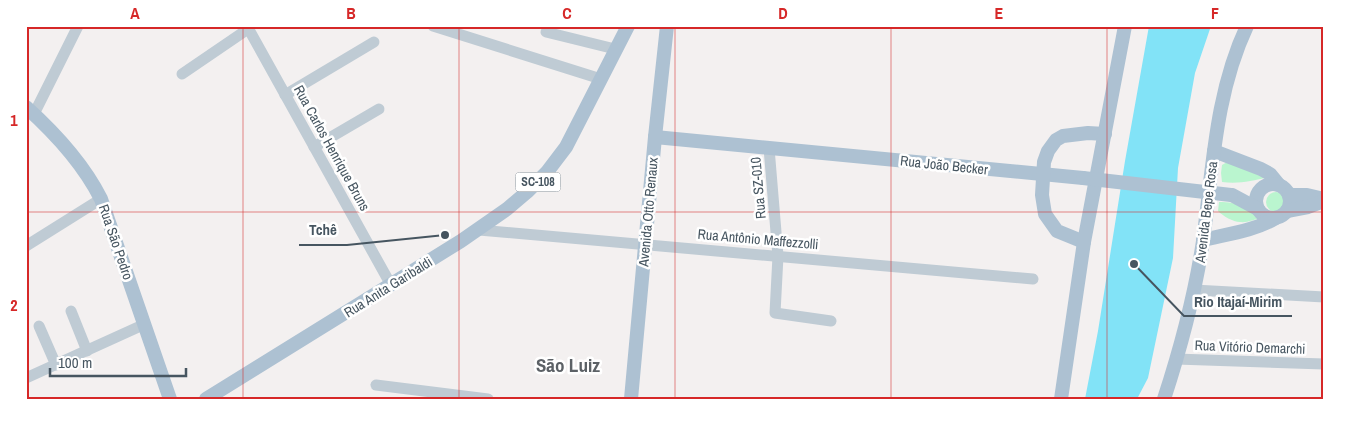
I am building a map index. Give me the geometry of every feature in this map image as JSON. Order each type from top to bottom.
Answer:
[{"type":"main road","name":"Rua Anita Garibaldi","points":[[206,399],[479,230],[508,209],[547,172],[566,146],[628,26]]},
{"type":"main road","name":"Avenida Otto Renaux","points":[[630,399],[667,26]]},
{"type":"main road","points":[[1061,399],[1084,242],[1125,26]]},
{"type":"main road","name":"Avenida Bepe Rosa","points":[[1164,399],[1194,290],[1224,90],[1246,26]]},
{"type":"main road","name":"Rua São Pedro","points":[[30,110],[74,157],[89,177],[101,199],[170,399]]},
{"type":"main road","points":[[1084,242],[1057,230],[1045,214],[1042,195],[1043,174],[1048,151],[1056,140],[1076,133],[1105,134]]},
{"type":"main road","name":"Rua João Becker","points":[[655,137],[1083,178],[1231,195],[1259,191]]},
{"type":"main road","points":[[1203,240],[1266,224],[1281,215],[1290,206],[1287,191],[1270,174],[1214,151]]},
{"type":"main road","points":[[1279,185],[1273,184],[1263,187],[1256,196],[1258,210],[1262,215],[1269,218],[1308,207],[1324,200]]},
{"type":"main road","name":"Rua João Becker","points":[[1231,195],[1258,210]]},
{"type":"main road","points":[[1289,195],[1307,195],[1324,200]]},
{"type":"street","points":[[30,110],[78,26]]},
{"type":"street","points":[[433,26],[601,79]]},
{"type":"street","points":[[182,74],[248,28]]},
{"type":"street","name":"Rua Carlos Henrique Bruns","points":[[248,28],[390,285]]},
{"type":"street","points":[[546,32],[615,48]]},
{"type":"street","points":[[285,95],[374,42]]},
{"type":"street","points":[[314,147],[379,109]]},
{"type":"street","name":"Rua SZ-010","points":[[769,148],[778,256],[775,313],[831,321]]},
{"type":"street","points":[[26,246],[101,199]]},
{"type":"street","name":"Rua Antônio Maffezzolli","points":[[479,230],[1033,279]]},
{"type":"street","points":[[1194,290],[1324,296]]},
{"type":"street","points":[[71,311],[87,351]]},
{"type":"street","points":[[26,378],[145,324]]},
{"type":"street","points":[[39,326],[56,365]]},
{"type":"street","name":"Rua Vitório Demarchi","points":[[1176,359],[1324,364]]},
{"type":"street","points":[[376,385],[488,399]]},
{"type":"green space","points":[[1229,161],[1268,177],[1245,182],[1222,182],[1222,165]]},
{"type":"green space","points":[[1276,192],[1283,195],[1286,202],[1283,209],[1276,212],[1269,209],[1266,202],[1269,195]]},
{"type":"green space","points":[[1219,202],[1242,206],[1261,218],[1243,222],[1231,220],[1218,211]]},
{"type":"water","points":[[1149,26],[1211,26],[1195,73],[1178,168],[1173,258],[1148,378],[1137,399],[1085,399],[1098,331]]},
{"type":"place","name":"Tchê","points":[[445,235]]},
{"type":"place","name":"Rio Itajaí-Mirim","points":[[1134,264]]},
{"type":"district","name":"São Luiz","points":[[568,365]]}]
